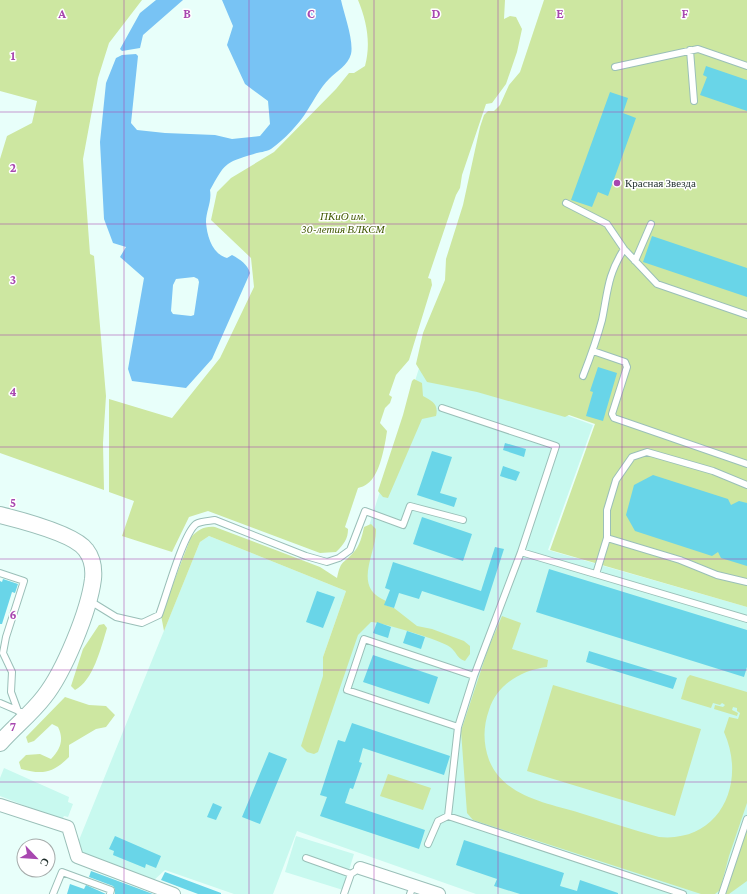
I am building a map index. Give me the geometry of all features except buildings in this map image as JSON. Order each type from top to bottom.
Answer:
[{"type":"main road","points":[[0,515],[62,534],[74,540],[86,550],[93,563],[93,579],[88,600],[55,682],[23,713],[0,743]]},
{"type":"street","points":[[0,805],[68,827],[77,857],[174,894]]},
{"type":"street","points":[[355,871],[412,890],[439,894]]},
{"type":"lane","points":[[615,67],[698,49],[747,66]]},
{"type":"lane","points":[[690,50],[694,101]]},
{"type":"lane","points":[[566,204],[607,224],[624,250],[657,284],[747,315]]},
{"type":"lane","points":[[635,261],[651,224]]},
{"type":"lane","points":[[583,376],[593,351],[602,320],[608,282],[614,265],[624,250]]},
{"type":"lane","points":[[593,351],[625,362],[626,367],[612,414],[614,418],[747,464]]},
{"type":"lane","points":[[442,408],[556,446],[521,552],[474,676],[458,727],[448,816]]},
{"type":"lane","points":[[596,574],[607,538],[607,510],[616,480],[632,457],[647,452],[713,471],[747,485]]},
{"type":"lane","points":[[88,600],[116,617],[142,622],[160,616],[186,538],[197,524],[212,520],[306,556],[327,562],[339,558],[350,550],[365,511],[404,526],[410,506],[463,520]]},
{"type":"lane","points":[[607,538],[680,560],[717,575],[747,582]]},
{"type":"lane","points":[[521,552],[747,619]]},
{"type":"lane","points":[[0,573],[24,581],[6,637],[3,653],[12,672],[11,692],[23,713]]},
{"type":"lane","points":[[458,727],[347,690],[364,639],[474,676]]},
{"type":"lane","points":[[0,703],[23,713]]},
{"type":"lane","points":[[428,844],[438,821],[448,816],[683,894]]},
{"type":"lane","points":[[722,894],[747,819]]},
{"type":"lane","points":[[306,858],[355,871],[344,894]]},
{"type":"lane","points":[[53,894],[62,872],[111,890],[110,894]]},
{"type":"shaded area","points":[[421,362],[593,425],[548,550],[747,607],[747,894],[476,894],[297,831],[273,894],[234,894],[165,870],[153,881],[81,853],[77,845],[200,542],[209,536],[346,591],[323,657],[324,668]]},
{"type":"shaded area","points":[[4,768],[69,797],[68,802],[73,804],[68,817],[64,816],[62,820],[0,796],[0,778]]},
{"type":"shaded area","points":[[296,836],[354,854],[343,890],[285,872]]},
{"type":"green space","points":[[0,0],[142,0],[109,43],[98,78],[83,159],[90,254],[94,256],[106,396],[103,443],[104,490],[0,453],[0,159],[7,136],[32,123],[37,101],[0,91]]},
{"type":"green space","name":"ПКиО им. 30-летия ВЛКСМ","points":[[358,0],[505,0],[504,19],[510,16],[516,17],[522,29],[517,52],[506,84],[492,103],[486,104],[462,175],[460,188],[456,195],[428,278],[431,279],[432,285],[409,360],[396,375],[389,395],[392,397],[390,403],[385,408],[380,423],[387,431],[379,467],[372,480],[358,488],[345,527],[348,529],[346,539],[336,552],[320,553],[208,511],[189,517],[172,552],[122,536],[134,501],[109,492],[109,399],[172,418],[220,358],[254,287],[251,258],[211,220],[217,192],[231,178],[274,152],[336,89],[349,73],[354,73],[365,66],[368,41],[366,24]]},
{"type":"green space","name":"Красная Звезда","points":[[544,0],[747,0],[747,607],[550,550],[595,424],[569,415],[565,417],[477,392],[427,382],[416,364],[423,333],[445,280],[446,259],[463,205],[484,115],[488,111],[494,111],[500,105],[509,85],[520,72]]},
{"type":"green space","points":[[414,379],[422,383],[423,396],[432,401],[436,406],[436,416],[422,419],[388,498],[383,497],[378,491],[403,415],[412,381]]},
{"type":"green space","points":[[371,524],[376,529],[368,569],[368,578],[370,587],[376,595],[386,601],[385,605],[394,608],[417,626],[432,629],[464,641],[470,646],[470,654],[465,661],[460,658],[450,647],[436,640],[387,625],[371,622],[358,635],[318,752],[314,754],[307,752],[301,746],[323,676],[323,657],[346,591],[209,536],[200,542],[164,631],[161,615],[191,537],[202,529],[215,527],[320,567],[337,578],[342,563],[357,547],[364,527]]},
{"type":"green space","points":[[502,616],[521,623],[512,649],[548,660],[547,667],[529,671],[520,675],[504,686],[498,693],[487,716],[484,735],[486,747],[489,760],[496,772],[505,782],[528,797],[541,802],[659,837],[680,836],[698,830],[712,820],[723,806],[730,789],[732,771],[730,751],[724,732],[729,717],[738,719],[740,713],[737,711],[737,708],[733,707],[732,710],[738,713],[737,716],[714,709],[715,705],[723,707],[725,705],[722,703],[720,705],[713,703],[711,708],[681,699],[687,678],[690,675],[747,692],[747,803],[729,856],[720,890],[715,894],[701,894],[473,820],[467,813],[461,731],[488,649]]},
{"type":"green space","points":[[104,624],[107,628],[96,663],[87,679],[75,690],[71,686],[83,649],[99,625]]},
{"type":"green space","points":[[553,685],[701,729],[675,816],[527,771]]},
{"type":"green space","points":[[65,697],[89,705],[106,706],[115,715],[106,727],[96,729],[69,745],[69,757],[53,769],[36,772],[21,769],[19,762],[26,755],[40,754],[51,759],[59,748],[61,740],[60,731],[58,727],[52,724],[34,741],[28,743],[26,737]]},
{"type":"green space","points":[[388,774],[431,788],[423,810],[380,796]]},
{"type":"green space","points":[[747,822],[747,881],[729,894],[723,894]]},
{"type":"water","points":[[156,0],[183,0],[143,35],[140,48],[122,51],[120,49],[140,13]]},
{"type":"water","points":[[222,0],[341,0],[350,35],[352,49],[350,58],[345,65],[323,86],[304,116],[286,136],[269,150],[230,162],[222,170],[210,190],[206,222],[211,244],[222,256],[227,258],[232,255],[241,261],[250,273],[212,359],[186,388],[132,381],[128,369],[144,278],[120,257],[126,247],[113,243],[104,219],[100,142],[106,83],[116,58],[122,55],[136,54],[138,56],[131,123],[137,130],[165,133],[215,135],[232,139],[260,136],[270,124],[268,101],[245,84],[227,45],[233,26]],"holes":[[[194,277],[198,279],[199,282],[194,315],[173,314],[171,311],[173,285],[176,279]]]},
{"type":"place","name":"Красная Звезда","points":[[617,183]]}]
